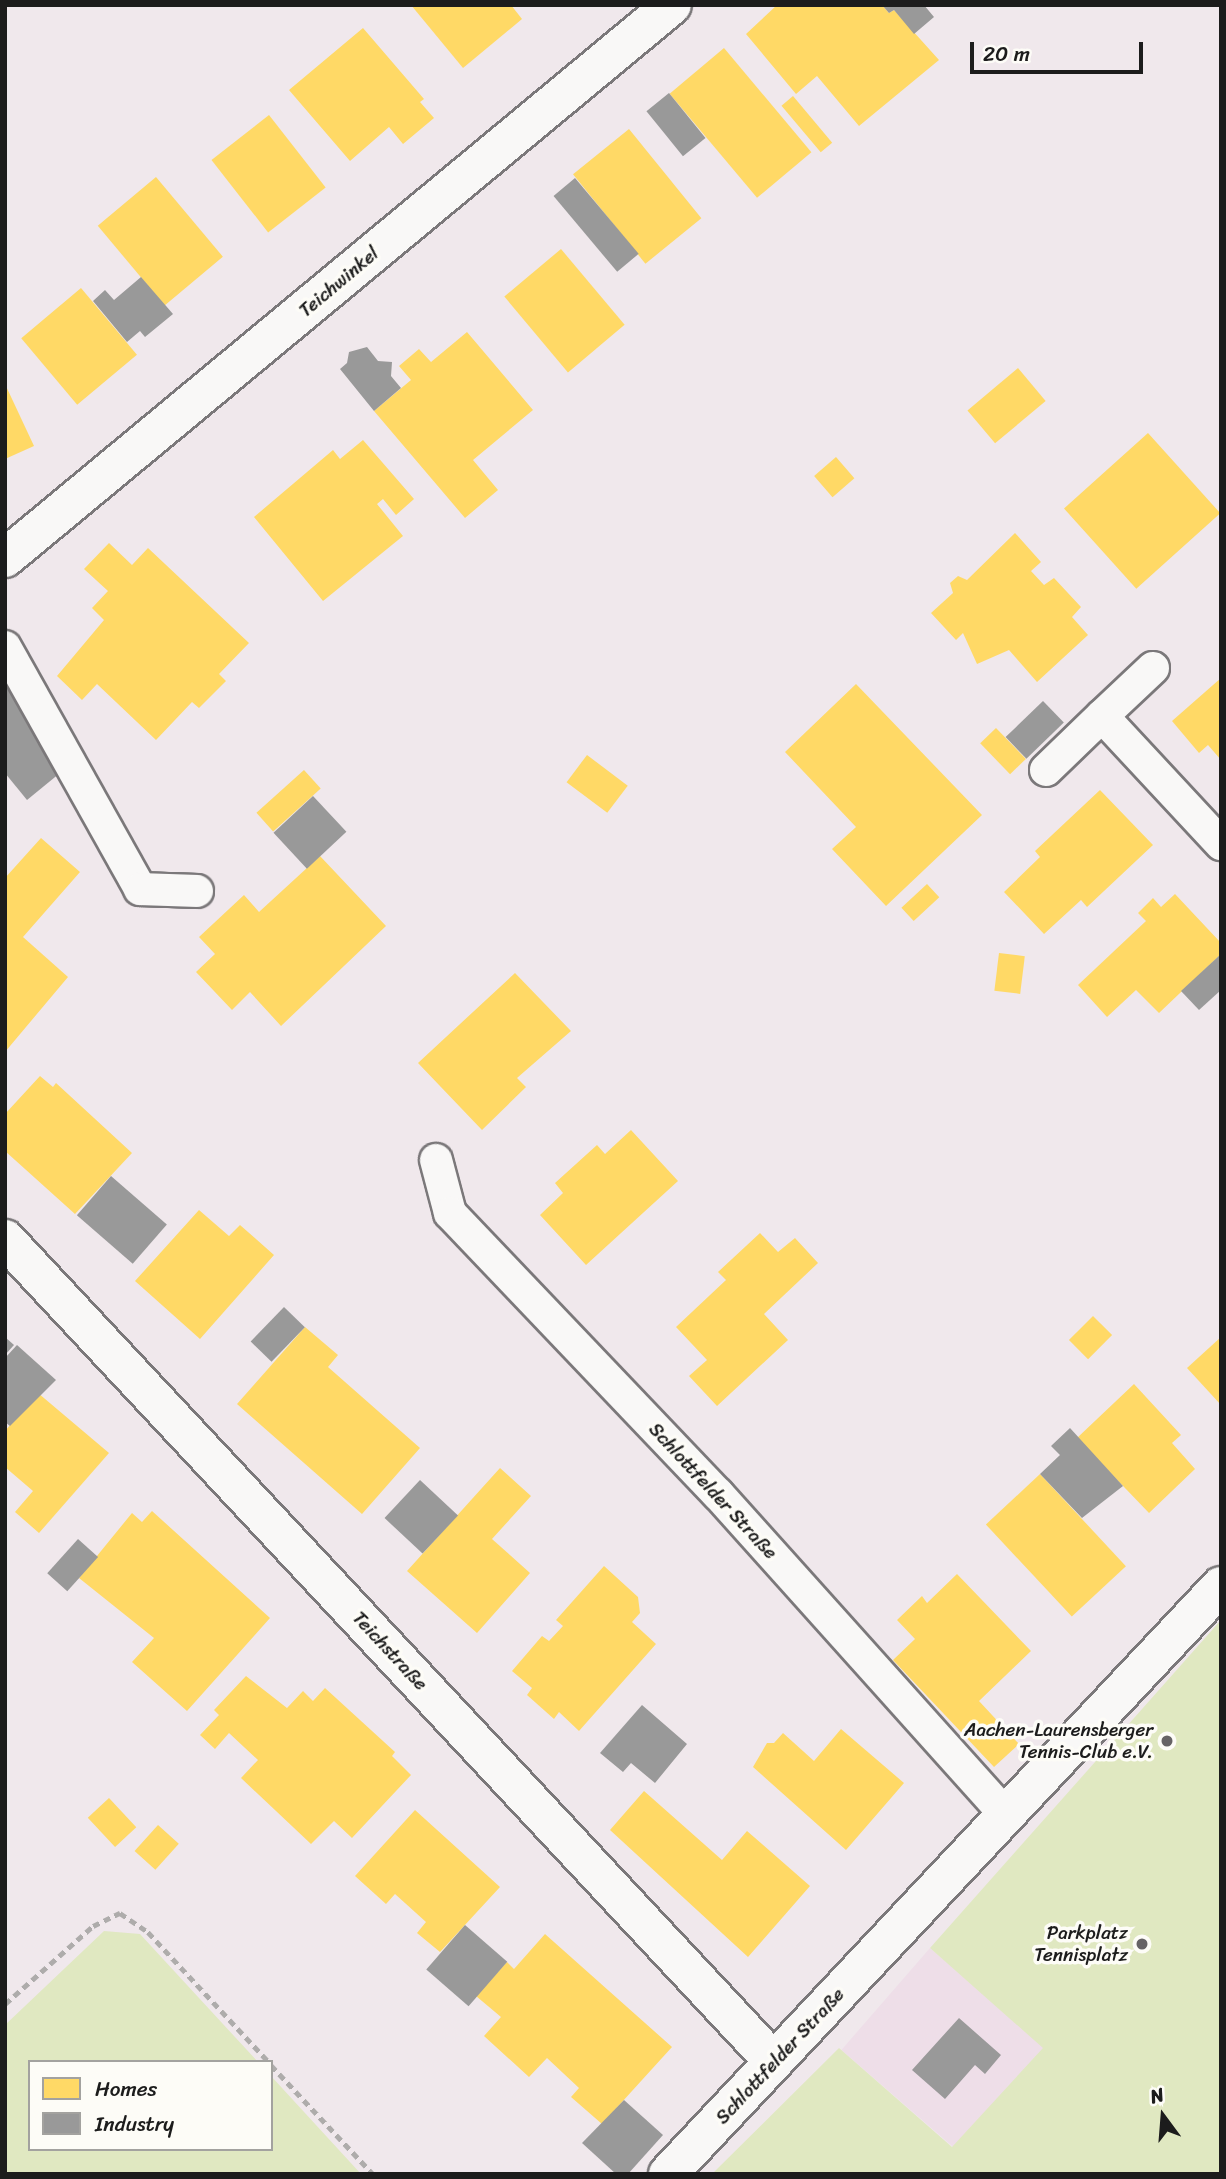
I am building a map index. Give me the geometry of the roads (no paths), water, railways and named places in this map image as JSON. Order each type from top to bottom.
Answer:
[{"type":"street","name":"Teichwinkel","points":[[5,558],[672,5]]},
{"type":"street","name":"Teichstraße","points":[[5,1239],[774,2062]]},
{"type":"street","name":"Schlottfelder Straße","points":[[668,2174],[1221,1586]]},
{"type":"lane","points":[[5,647],[140,889],[197,891]]},
{"type":"lane","points":[[1046,769],[1153,668]]},
{"type":"lane","points":[[1102,716],[1221,844]]},
{"type":"lane","name":"Schlottfelder Straße","points":[[436,1160],[450,1213],[718,1494],[1007,1816]]},
{"type":"place","name":"Aachen-Laurensberger Tennis-Club e.V.","points":[[1167,1741]]},
{"type":"place","name":"Parkplatz Tennisplatz","points":[[1142,1944]]}]
